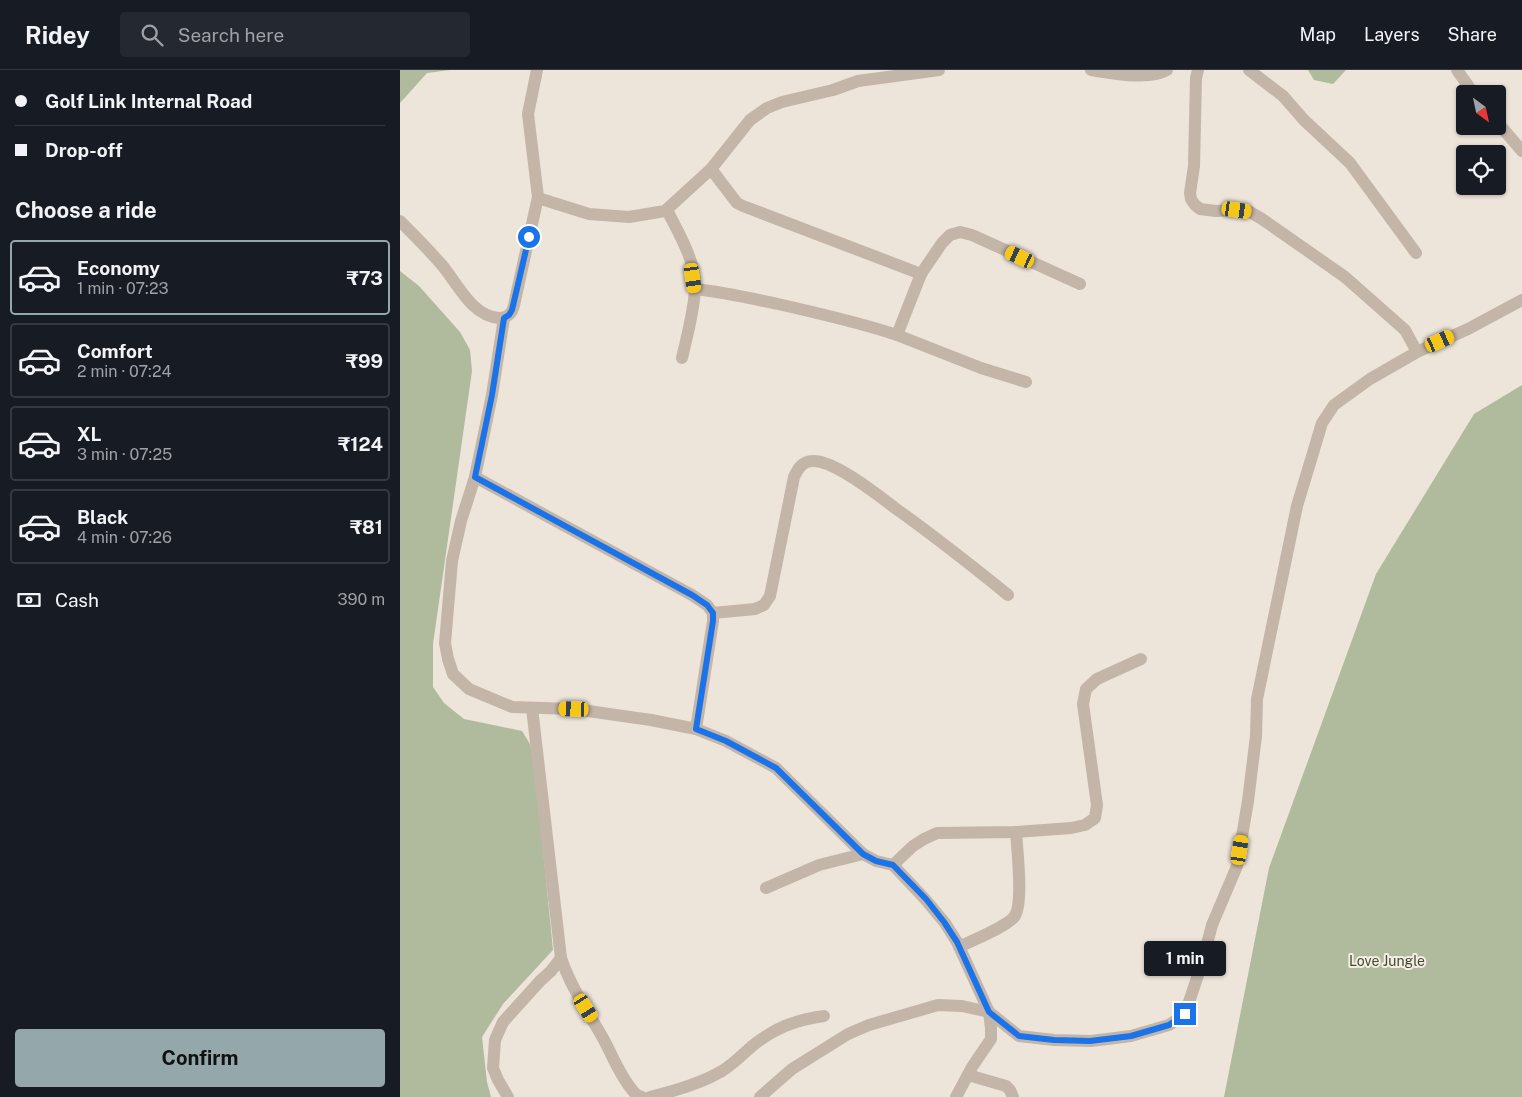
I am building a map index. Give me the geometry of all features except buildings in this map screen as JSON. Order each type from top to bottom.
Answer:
[{"type":"street","points":[[400,221],[442,265],[475,308],[492,317],[504,318],[509,315],[512,310],[538,198],[528,114],[537,70]]},
{"type":"street","points":[[538,198],[589,214],[629,217],[665,211],[711,169],[750,120],[767,108],[858,81],[939,70]]},
{"type":"street","points":[[1091,70],[1143,75],[1163,73],[1167,70]]},
{"type":"street","points":[[1198,70],[1196,78],[1194,166],[1190,193],[1194,205],[1200,209],[1216,211],[1237,210],[1250,212],[1262,219],[1345,277],[1405,330],[1417,352]]},
{"type":"street","points":[[1249,70],[1282,96],[1304,120],[1350,162],[1416,252]]},
{"type":"street","points":[[1457,70],[1468,85]]},
{"type":"street","points":[[1506,132],[1522,151]]},
{"type":"street","points":[[711,169],[737,203],[921,274]]},
{"type":"street","points":[[666,210],[686,250],[692,267],[695,289],[682,358]]},
{"type":"street","points":[[897,335],[921,274],[942,243],[950,235],[960,232],[972,235],[1080,284]]},
{"type":"street","points":[[695,289],[716,291],[861,323],[981,368],[1026,382]]},
{"type":"street","points":[[760,1097],[792,1069],[848,1034],[869,1024],[938,1005],[962,1006],[989,1012],[1019,1036],[1054,1040],[1090,1041],[1131,1036],[1169,1025],[1185,1014],[1212,925],[1238,866],[1256,736],[1257,699],[1295,514],[1322,423],[1334,405],[1370,379],[1417,352],[1468,329],[1522,300]]},
{"type":"street","points":[[504,318],[492,395],[475,477],[460,521],[452,561],[446,643],[448,659],[453,674],[469,690],[512,707],[574,709],[652,720],[696,729],[726,741],[776,768],[863,854],[876,861],[893,865],[926,899],[944,922],[960,947],[989,1012],[991,1039],[956,1097]]},
{"type":"street","points":[[713,613],[755,609],[764,605],[770,596],[794,477],[798,468],[803,463],[812,460],[825,463],[857,480],[956,552],[1008,595]]},
{"type":"street","points":[[475,477],[692,595],[707,605],[713,613],[696,729]]},
{"type":"street","points":[[893,865],[913,846],[937,833],[1016,832],[1071,828],[1085,825],[1095,818],[1097,805],[1083,704],[1086,689],[1097,679],[1141,659]]},
{"type":"street","points":[[532,708],[561,958],[577,995],[594,1022],[622,1076],[632,1090],[642,1097]]},
{"type":"street","points":[[960,947],[1005,924],[1013,919],[1018,911],[1016,832]]},
{"type":"street","points":[[766,888],[818,865],[863,854]]},
{"type":"street","points":[[508,1097],[493,1068],[495,1040],[503,1022],[561,958]]},
{"type":"street","points":[[650,1097],[710,1078],[741,1058],[771,1033],[786,1025],[804,1019],[824,1016]]},
{"type":"street","points":[[968,1075],[1006,1086],[1013,1097]]},
{"type":"green space","points":[[400,70],[450,70],[427,73],[400,103]]},
{"type":"green space","points":[[1308,70],[1346,70],[1333,84],[1314,80]]},
{"type":"green space","points":[[400,271],[419,286],[460,332],[470,350],[472,371],[433,644],[433,687],[444,703],[464,719],[522,731],[530,744],[535,769],[553,950],[503,1004],[482,1037],[487,1082],[491,1097],[400,1097]]},
{"type":"green space","name":"Love Jungle","points":[[1522,385],[1522,1097],[1224,1097],[1269,868],[1376,574],[1474,414]]},
{"type":"route","points":[[529,237],[512,310],[504,318],[492,395],[475,477],[692,595],[707,605],[713,613],[713,621],[696,729],[726,741],[776,768],[863,854],[876,861],[893,865],[926,899],[944,922],[957,942],[989,1012],[1019,1036],[1054,1040],[1090,1041],[1131,1036],[1169,1025],[1185,1014]]}]
